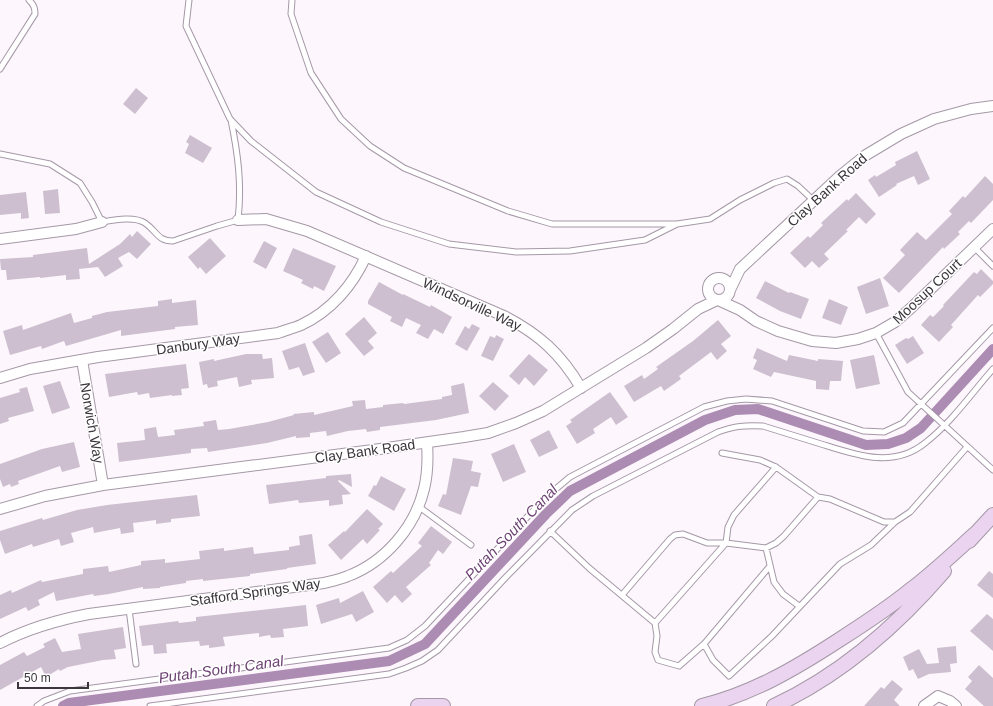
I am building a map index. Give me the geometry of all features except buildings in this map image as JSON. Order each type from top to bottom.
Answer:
[{"type":"main road","points":[[774,706],[792,698],[820,682],[844,666],[869,646],[894,624],[925,593],[993,515]]},
{"type":"main road","points":[[702,706],[718,702],[757,687],[803,663],[882,612],[914,588],[975,534]]},
{"type":"main road","points":[[418,706],[443,706]]},
{"type":"street","name":"Clay Bank Road","points":[[698,309],[711,282],[740,269],[840,176],[866,155],[901,134],[934,119],[971,109],[993,106]]},
{"type":"street","name":"Windsorville Way","points":[[238,220],[266,219],[307,231],[504,316],[521,325],[552,348],[566,364],[581,388]]},
{"type":"street","points":[[0,239],[76,229],[102,222]]},
{"type":"street","name":"Moosup Court","points":[[718,300],[740,310],[756,321],[778,331],[812,341],[836,343],[858,339],[876,334],[895,322],[993,229]]},
{"type":"street","name":"Danbury Way","points":[[0,378],[30,369],[82,360],[278,333],[302,324],[325,310],[342,295],[355,278],[366,256]]},
{"type":"street","name":"Clay Bank Road","points":[[0,509],[45,496],[103,485],[464,437],[488,432],[516,423],[543,411],[646,348],[698,309],[718,300],[725,299],[740,269]]},
{"type":"street","points":[[718,278],[726,281],[730,290]]},
{"type":"street","points":[[708,289],[710,296],[718,300]]},
{"type":"street","name":"Moosup Court","points":[[730,290],[740,310]]},
{"type":"street","name":"Norwich Way","points":[[82,360],[103,485]]},
{"type":"street","name":"Stafford Springs Way","points":[[0,643],[33,628],[60,620],[129,609],[324,583],[349,576],[383,555],[398,540],[409,525],[424,490],[427,473],[427,442]]},
{"type":"street","points":[[924,706],[938,696],[950,701],[956,706]]},
{"type":"lane","points":[[0,69],[35,14],[33,4],[29,0]]},
{"type":"lane","points":[[0,154],[50,164],[80,183],[102,222],[123,219],[142,222],[159,237],[166,241],[174,241],[238,220],[240,195],[237,150],[230,119],[186,26],[189,0]]},
{"type":"lane","points":[[292,0],[291,14],[311,73],[341,119],[370,146],[404,168],[508,211],[552,224],[677,224],[710,218],[740,200],[774,183],[787,179],[798,186],[814,201]]},
{"type":"lane","points":[[230,119],[251,141],[316,192],[381,222],[450,244],[516,252],[570,251],[645,240],[677,224]]},
{"type":"lane","points":[[974,247],[993,266]]},
{"type":"lane","points":[[37,706],[44,701],[70,692],[389,648],[408,640],[425,626],[545,498],[570,476],[704,407],[727,401],[772,401],[863,431],[884,432],[903,423],[993,328]]},
{"type":"lane","points":[[876,334],[908,392],[945,424],[967,447],[993,470]]},
{"type":"lane","points":[[150,706],[351,680],[389,674],[406,668],[422,661],[438,650],[550,531],[572,510],[593,496],[718,432],[733,426],[763,426],[858,456],[879,459],[893,458],[908,453],[924,444],[945,424],[993,369]]},
{"type":"lane","points":[[704,644],[713,660],[729,676],[772,636],[840,564],[871,545],[895,522],[910,512],[967,447]]},
{"type":"lane","points":[[722,453],[760,460],[776,467],[818,498],[830,499],[884,522],[895,522]]},
{"type":"lane","points":[[655,623],[726,543],[728,526],[734,515],[776,467]]},
{"type":"lane","points":[[622,595],[675,535],[682,534],[707,543],[726,543],[766,548],[776,543],[784,536],[818,498]]},
{"type":"lane","points":[[418,506],[471,545]]},
{"type":"lane","points":[[550,531],[589,568],[655,623],[657,636],[655,652],[658,660],[679,666],[704,644],[770,566]]},
{"type":"lane","points":[[766,548],[774,582],[783,594],[800,606]]},
{"type":"lane","points":[[129,609],[136,664]]},
{"type":"waterway","name":"Putah South Canal","points":[[63,706],[69,703],[389,661],[425,644],[546,514],[570,491],[705,420],[735,410],[758,409],[866,445],[888,444],[906,438],[921,428],[993,349]]}]
